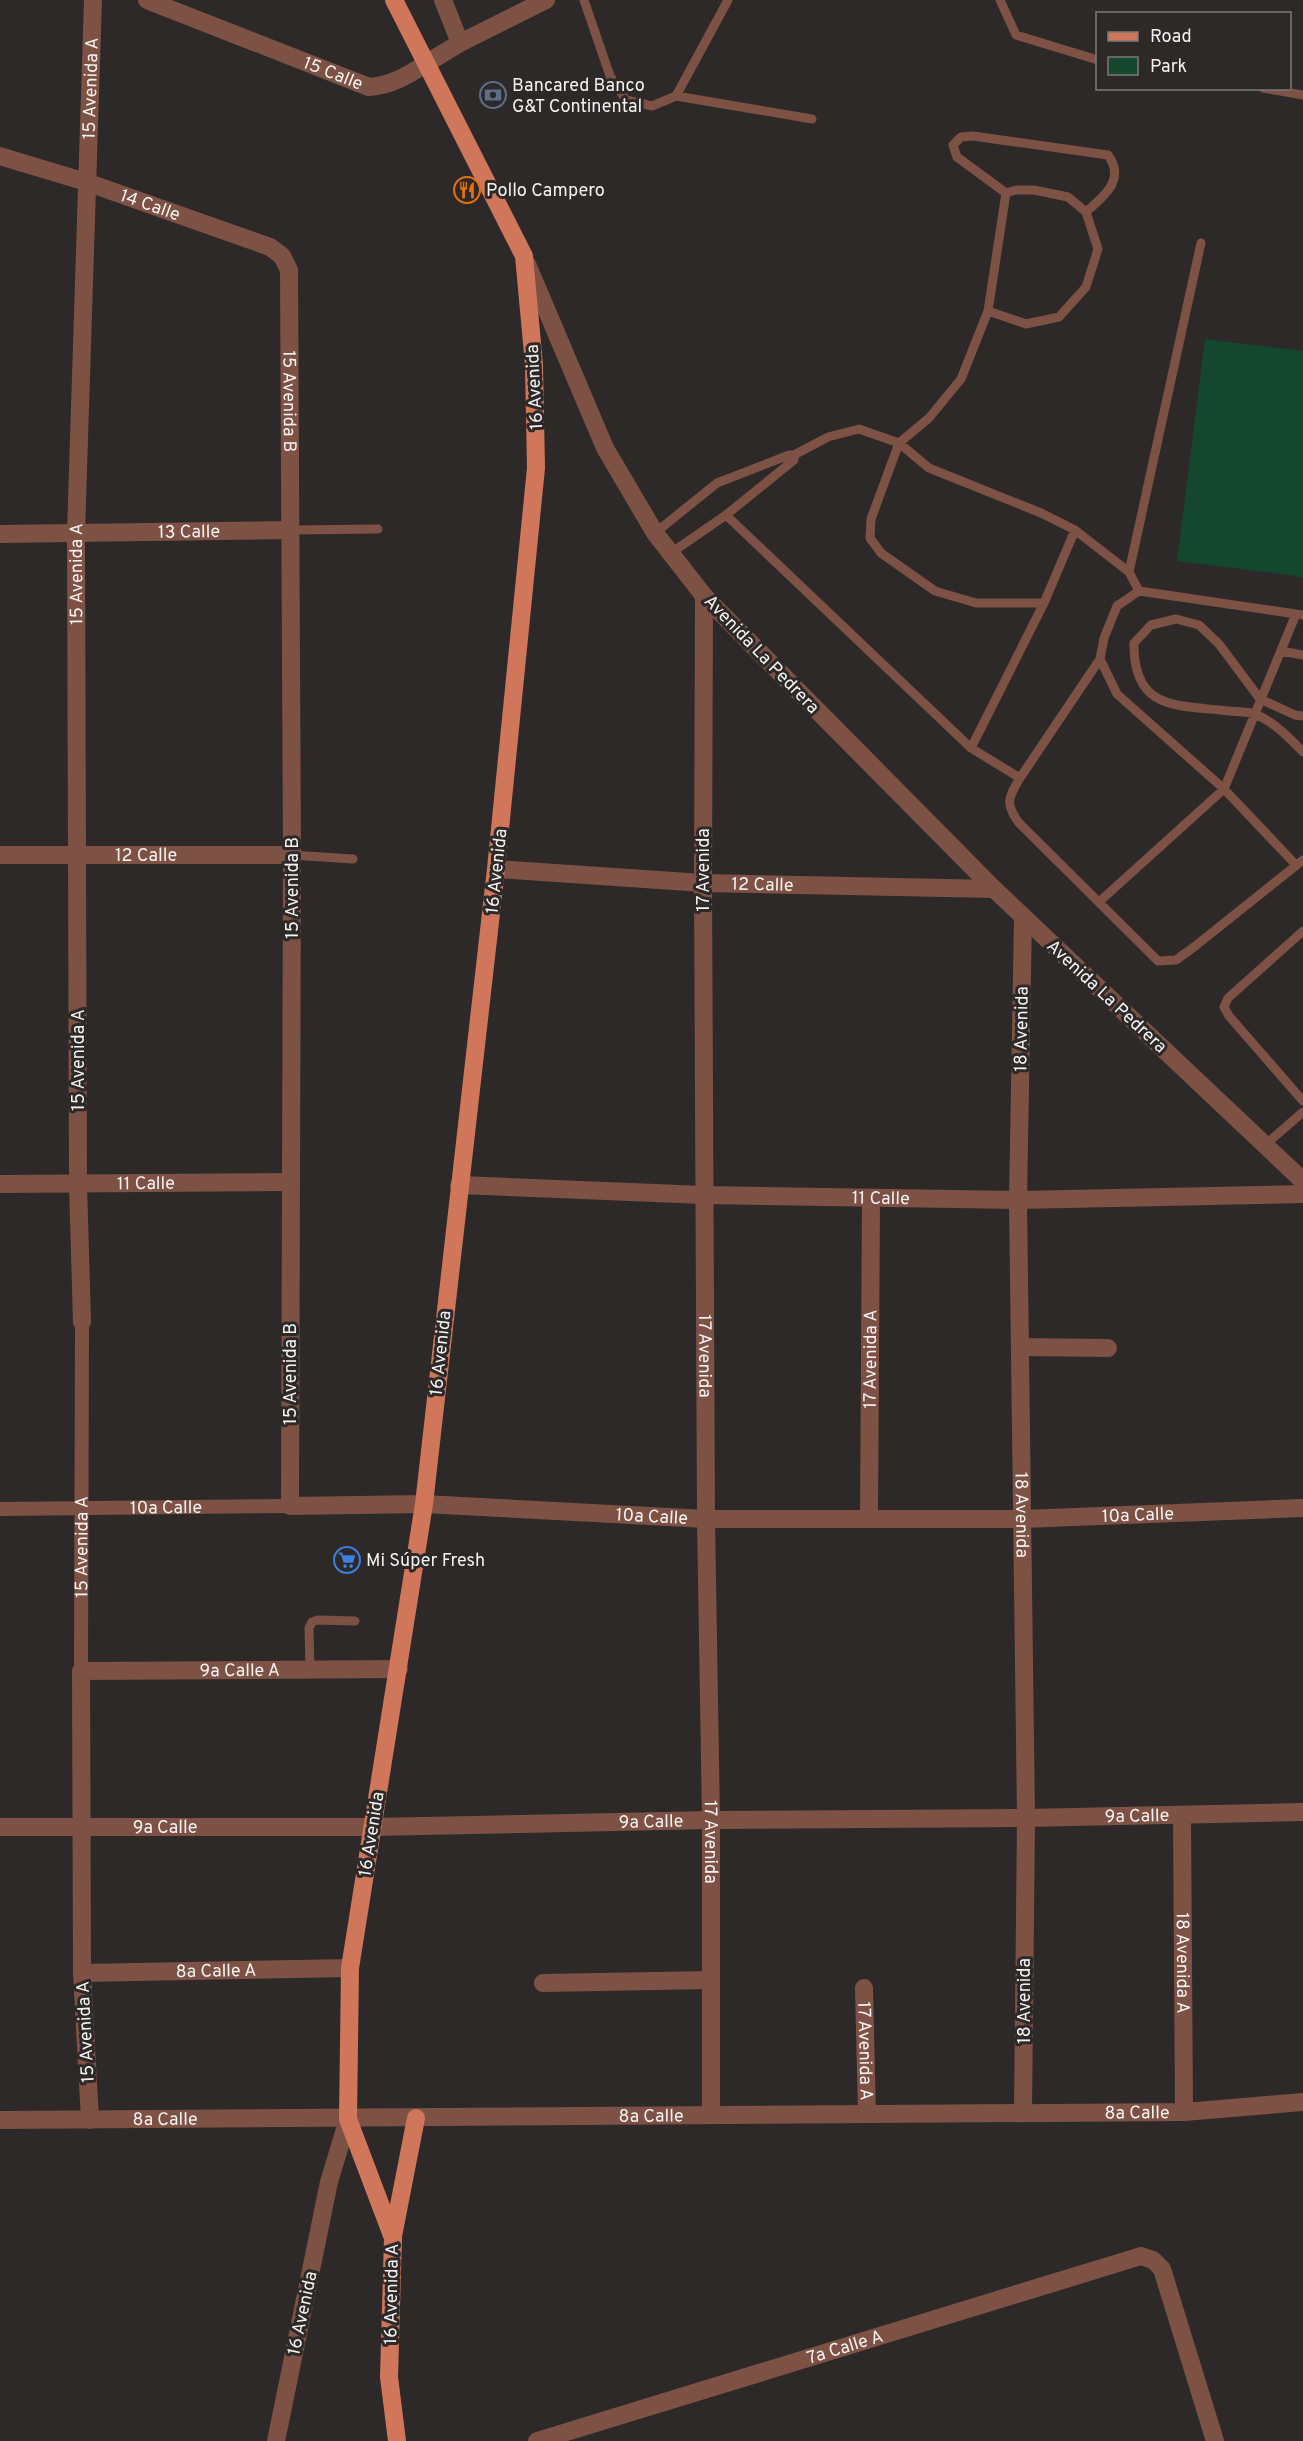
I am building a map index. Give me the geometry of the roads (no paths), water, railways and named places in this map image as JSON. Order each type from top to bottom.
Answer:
[{"type":"main road","name":"Avenida La Pedrera","points":[[394,0],[524,256]]},
{"type":"main road","name":"16 Avenida","points":[[348,2119],[350,1968],[424,1504],[496,869],[536,468],[534,365],[524,256]]},
{"type":"main road","points":[[393,2238],[416,2118]]},
{"type":"main road","name":"16 Avenida A","points":[[348,2119],[393,2238],[389,2377],[397,2441]]},
{"type":"street","name":"15 Avenida A","points":[[90,2120],[82,1973],[80,1508],[82,1322],[78,1184],[75,533],[93,0]]},
{"type":"street","name":"15 Calle","points":[[147,0],[369,87],[384,86],[399,81],[460,43],[546,0]]},
{"type":"street","points":[[443,0],[460,43]]},
{"type":"street","name":"14 Calle","points":[[0,156],[86,182],[270,247],[282,256],[289,270]]},
{"type":"street","name":"Avenida La Pedrera","points":[[524,256],[605,448],[655,532],[704,596],[1023,918],[1303,1181]]},
{"type":"street","name":"15 Avenida B","points":[[289,270],[292,855],[290,1506]]},
{"type":"street","name":"13 Calle","points":[[0,534],[290,530]]},
{"type":"street","name":"17 Avenida","points":[[704,596],[704,1195],[711,1820],[711,2115]]},
{"type":"street","name":"12 Calle","points":[[0,855],[292,855]]},
{"type":"street","name":"12 Calle","points":[[496,869],[703,883],[994,889]]},
{"type":"street","name":"18 Avenida","points":[[1023,918],[1018,1200],[1026,1818],[1023,2113]]},
{"type":"street","name":"11 Calle","points":[[0,1185],[290,1182]]},
{"type":"street","name":"11 Calle","points":[[459,1185],[704,1195],[1018,1200],[1303,1194]]},
{"type":"street","name":"17 Avenida A","points":[[869,1519],[871,1198]]},
{"type":"street","points":[[1020,1347],[1108,1348]]},
{"type":"street","name":"10a Calle","points":[[0,1509],[424,1504],[706,1519],[1023,1519],[1303,1508]]},
{"type":"street","name":"9a Calle A","points":[[81,1671],[399,1669]]},
{"type":"street","name":"9a Calle","points":[[0,1827],[372,1827],[1303,1812]]},
{"type":"street","name":"18 Avenida A","points":[[1182,1815],[1184,2112]]},
{"type":"street","name":"8a Calle A","points":[[82,1973],[350,1968]]},
{"type":"street","points":[[543,1983],[710,1980]]},
{"type":"street","name":"17 Avenida A","points":[[864,1988],[867,2114]]},
{"type":"street","name":"8a Calle","points":[[0,2121],[1184,2112],[1303,2102]]},
{"type":"street","name":"16 Avenida","points":[[276,2441],[329,2182],[348,2119]]},
{"type":"street","name":"7a Calle A","points":[[537,2441],[1141,2256],[1153,2260],[1162,2269],[1215,2441]]},
{"type":"lane","points":[[584,0],[610,76],[626,100],[652,106],[676,96],[812,119]]},
{"type":"lane","points":[[676,96],[728,0]]},
{"type":"lane","points":[[1000,0],[1016,34],[1096,59]]},
{"type":"lane","points":[[1276,90],[1303,94]]},
{"type":"lane","points":[[1006,193],[957,157],[953,144],[961,137],[974,136],[1108,155],[1114,164],[1115,174],[1108,191],[1086,212]]},
{"type":"lane","points":[[988,311],[1026,324],[1059,317],[1086,287],[1098,249],[1086,212],[1068,197],[1034,190],[1016,189],[1006,193]]},
{"type":"lane","points":[[1006,193],[988,311],[961,379],[929,418],[899,443],[871,519],[870,538],[881,553],[935,591],[976,603],[1044,603]]},
{"type":"lane","points":[[1130,572],[1201,243]]},
{"type":"lane","points":[[655,532],[717,483],[794,455],[828,437],[859,429],[899,443],[929,468],[1041,513],[1074,530],[1130,572],[1139,591]]},
{"type":"lane","points":[[671,553],[726,515],[794,460],[794,455]]},
{"type":"lane","points":[[726,515],[970,748],[1020,778]]},
{"type":"lane","name":"13 Calle","points":[[290,530],[378,529]]},
{"type":"lane","points":[[970,748],[1044,603],[1074,530]]},
{"type":"lane","points":[[1099,902],[1224,789],[1256,714],[1260,699],[1300,614],[1139,591],[1117,606],[1104,638],[1101,659],[1010,794],[1009,810],[1018,824],[1158,961],[1176,960],[1300,862],[1224,789],[1117,694],[1101,659]]},
{"type":"lane","points":[[1303,716],[1260,699],[1219,644],[1199,625],[1176,619],[1151,625],[1134,643],[1133,665],[1147,693],[1170,704],[1256,714],[1287,735],[1303,752]]},
{"type":"lane","points":[[1281,651],[1303,655]]},
{"type":"lane","points":[[292,855],[353,859]]},
{"type":"lane","points":[[1303,931],[1228,998],[1224,1007],[1228,1016],[1303,1101]]},
{"type":"lane","points":[[1265,1145],[1303,1112]]},
{"type":"lane","points":[[309,1670],[309,1628],[312,1622],[318,1620],[355,1621]]},
{"type":"place","name":"Bancared Banco G&T Continental","points":[[493,95]]},
{"type":"place","name":"Pollo Campero","points":[[467,190]]},
{"type":"place","name":"Mi Súper Fresh","points":[[347,1560]]}]
